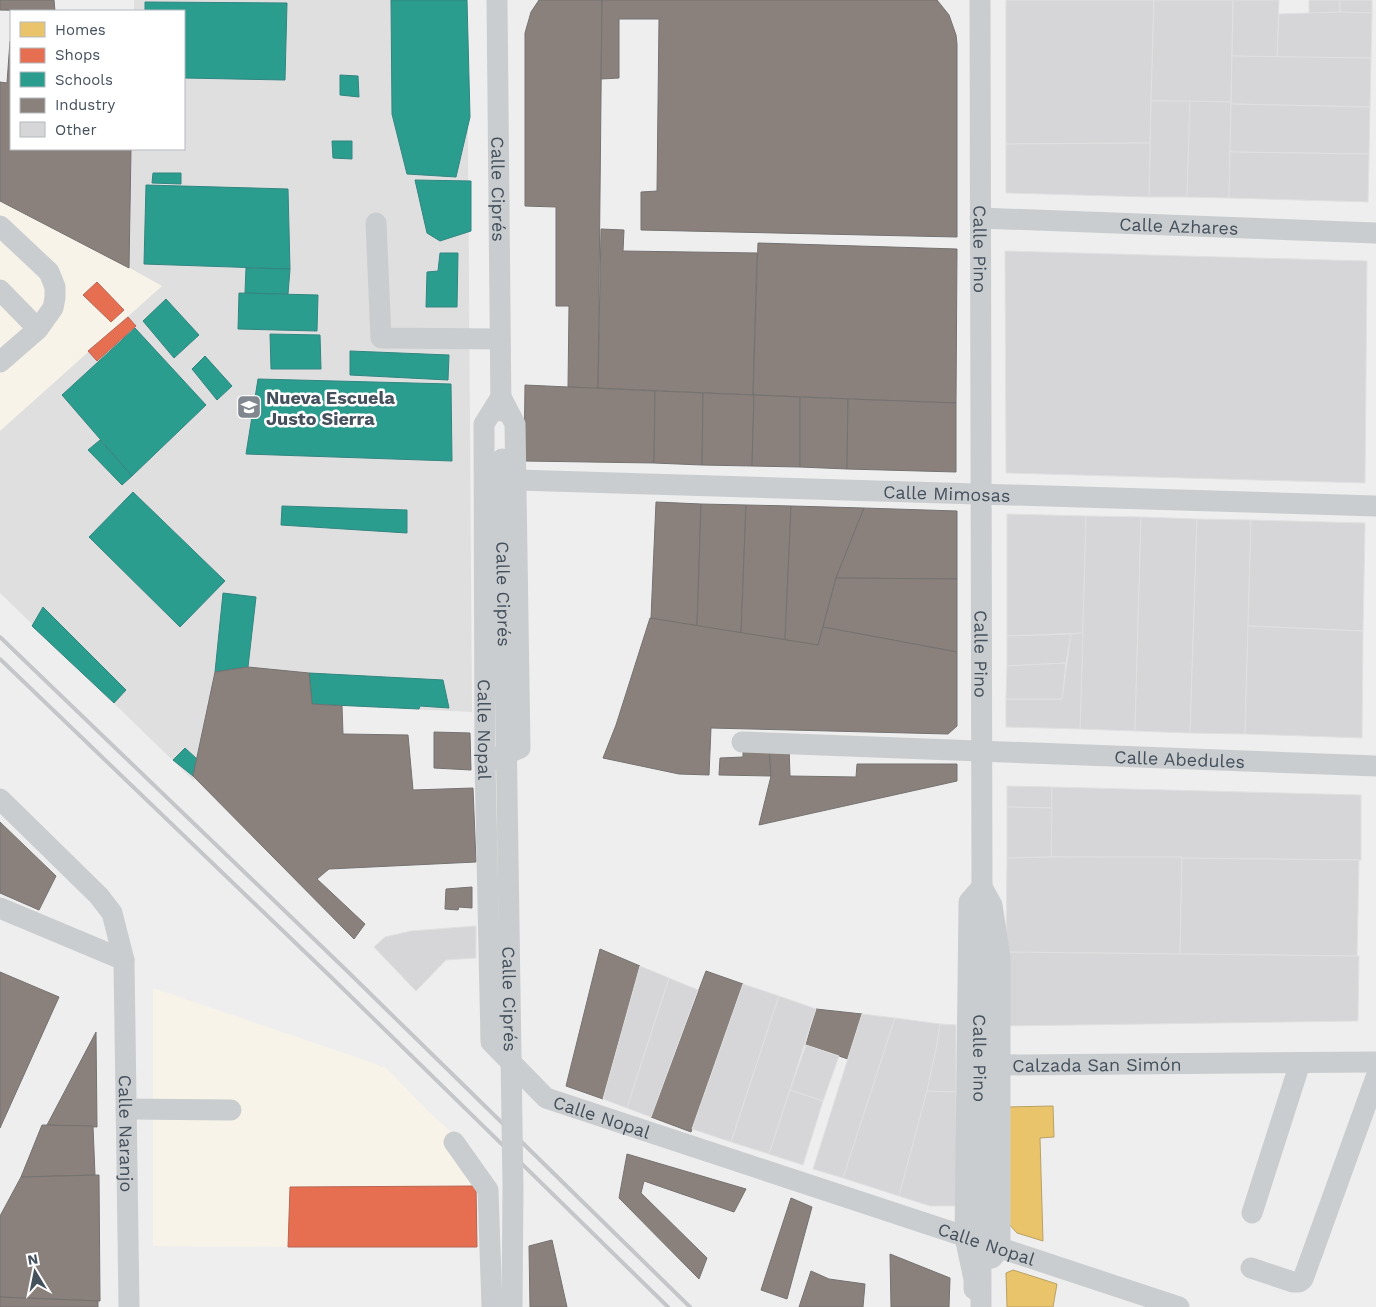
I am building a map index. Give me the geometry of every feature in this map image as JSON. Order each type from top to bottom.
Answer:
[{"type":"street","name":"Calle Ciprés","points":[[497,0],[500,339],[513,1179],[512,1307]]},
{"type":"street","name":"Calle Pino","points":[[980,0],[981,1307]]},
{"type":"street","name":"Calle Azhares","points":[[980,218],[1376,233]]},
{"type":"street","points":[[376,223],[381,338],[500,339]]},
{"type":"street","points":[[0,226],[49,272],[55,287],[56,298],[53,308],[38,329],[0,362]]},
{"type":"street","points":[[0,290],[38,329]]},
{"type":"street","points":[[486,763],[520,748],[515,424],[501,397]]},
{"type":"street","name":"Calle Nopal","points":[[501,397],[484,424],[486,763],[491,1042],[546,1098],[1179,1307]]},
{"type":"street","name":"Calle Mimosas","points":[[517,480],[1376,506]]},
{"type":"street","name":"Calle Abedules","points":[[742,742],[1376,766]]},
{"type":"street","name":"Calle Naranjo","points":[[0,799],[99,896],[112,913],[124,960],[129,1307]]},
{"type":"street","points":[[973,1307],[974,1279],[965,1237],[969,902],[982,887],[992,905],[1000,957],[1002,1065]]},
{"type":"street","points":[[0,908],[124,960]]},
{"type":"street","name":"Calzada San Simón","points":[[1000,1248],[1002,1065],[1376,1062]]},
{"type":"street","points":[[1252,1213],[1300,1063]]},
{"type":"street","points":[[1251,1268],[1293,1282],[1299,1282],[1303,1279],[1376,1077]]},
{"type":"street","points":[[126,1109],[231,1110]]},
{"type":"street","points":[[454,1142],[488,1190],[492,1307]]},
{"type":"street","points":[[974,1279],[1000,1248]]},
{"type":"shaded area","name":"Nueva Escuela Justo Sierra","points":[[134,0],[467,0],[472,712],[208,700],[194,781],[0,593],[0,431],[162,286],[128,267],[131,150],[185,150],[185,10],[134,10]]},
{"type":"shaded area","points":[[0,194],[163,286],[0,431]]},
{"type":"shaded area","points":[[153,988],[376,1064],[382,1068],[384,1066],[430,1113],[473,1152],[474,1186],[291,1187],[288,1247],[153,1246]]},
{"type":"building: Homes","points":[[1053,1106],[1054,1137],[1040,1138],[1043,1241],[1017,1233],[1008,1223],[1007,1107]]},
{"type":"building: Homes","points":[[1013,1270],[1057,1284],[1053,1307],[1007,1307],[1006,1273]]},
{"type":"building: Shops","points":[[97,282],[124,310],[111,322],[83,295]]},
{"type":"building: Shops","points":[[128,317],[136,326],[97,361],[88,351]]},
{"type":"building: Shops","points":[[476,1186],[477,1247],[288,1247],[290,1187]]},
{"type":"building: Schools","points":[[391,0],[467,0],[470,117],[456,177],[407,174],[392,114]]},
{"type":"building: Schools","points":[[145,2],[287,3],[285,80],[185,78],[185,10],[145,10]]},
{"type":"building: Schools","points":[[340,75],[358,76],[359,97],[340,95]]},
{"type":"building: Schools","points":[[332,141],[352,141],[352,159],[333,158]]},
{"type":"building: Schools","points":[[153,173],[181,173],[181,184],[152,183]]},
{"type":"building: Schools","points":[[415,180],[471,181],[471,231],[440,241],[427,233]]},
{"type":"building: Schools","points":[[146,185],[288,189],[290,269],[144,264]]},
{"type":"building: Schools","points":[[440,253],[458,253],[457,307],[426,307],[427,272],[438,271]]},
{"type":"building: Schools","points":[[246,268],[290,269],[288,294],[245,293]]},
{"type":"building: Schools","points":[[239,293],[318,295],[317,331],[238,329]]},
{"type":"building: Schools","points":[[166,299],[199,335],[174,358],[143,321]]},
{"type":"building: Schools","points":[[135,328],[206,405],[132,476],[62,395]]},
{"type":"building: Schools","points":[[270,334],[320,335],[321,369],[271,369]]},
{"type":"building: Schools","points":[[350,351],[449,355],[448,380],[350,375]]},
{"type":"building: Schools","points":[[205,356],[232,386],[217,400],[192,369]]},
{"type":"building: Schools","points":[[258,379],[451,384],[452,461],[246,454]]},
{"type":"building: Schools","points":[[100,440],[132,476],[122,485],[88,450]]},
{"type":"building: Schools","points":[[133,492],[225,581],[180,627],[89,537]]},
{"type":"building: Schools","points":[[282,506],[407,510],[407,533],[281,525]]},
{"type":"building: Schools","points":[[223,593],[256,597],[248,667],[215,672]]},
{"type":"building: Schools","points":[[43,607],[126,690],[114,703],[32,626]]},
{"type":"building: Schools","points":[[309,673],[443,680],[449,708],[420,706],[419,709],[312,704]]},
{"type":"building: Schools","points":[[185,748],[197,759],[193,776],[173,760]]},
{"type":"building: Industry","points":[[0,0],[54,0],[55,10],[0,10]]},
{"type":"building: Industry","points":[[539,0],[602,0],[598,388],[568,387],[569,306],[556,306],[556,207],[525,206],[525,33],[531,12]]},
{"type":"building: Industry","points":[[602,0],[937,0],[949,15],[957,44],[957,237],[641,230],[641,192],[657,191],[659,19],[619,19],[619,78],[601,79]]},
{"type":"building: Industry","points":[[10,41],[10,150],[131,150],[129,268],[0,201],[0,82],[7,83]]},
{"type":"building: Industry","points":[[601,229],[624,230],[623,251],[757,253],[753,395],[598,388]]},
{"type":"building: Industry","points":[[758,243],[957,249],[956,403],[753,395]]},
{"type":"building: Industry","points":[[525,385],[655,391],[654,463],[524,461]]},
{"type":"building: Industry","points":[[655,391],[703,393],[702,465],[654,463]]},
{"type":"building: Industry","points":[[703,393],[754,395],[752,466],[702,465]]},
{"type":"building: Industry","points":[[754,395],[800,397],[800,467],[752,466]]},
{"type":"building: Industry","points":[[800,397],[848,399],[847,469],[800,467]]},
{"type":"building: Industry","points":[[848,399],[956,403],[956,472],[847,469]]},
{"type":"building: Industry","points":[[656,502],[701,504],[697,626],[651,618]]},
{"type":"building: Industry","points":[[701,504],[746,505],[741,633],[697,626]]},
{"type":"building: Industry","points":[[746,505],[791,506],[785,640],[741,633]]},
{"type":"building: Industry","points":[[791,506],[864,508],[836,578],[818,645],[785,640]]},
{"type":"building: Industry","points":[[864,508],[957,511],[957,579],[836,578]]},
{"type":"building: Industry","points":[[836,578],[957,579],[957,652],[823,627]]},
{"type":"building: Industry","points":[[650,618],[818,645],[823,627],[957,652],[957,726],[948,734],[711,728],[709,775],[679,774],[603,758],[616,725]]},
{"type":"building: Industry","points":[[248,667],[309,673],[312,704],[342,706],[343,734],[408,735],[413,790],[473,788],[476,862],[329,869],[317,879],[365,924],[354,939],[193,776],[215,672]]},
{"type":"building: Industry","points":[[434,732],[470,733],[471,770],[434,768]]},
{"type":"building: Industry","points":[[743,746],[769,746],[771,776],[719,775],[720,758],[743,757]]},
{"type":"building: Industry","points":[[769,746],[789,746],[790,776],[856,777],[857,764],[957,764],[957,781],[759,825],[771,776]]},
{"type":"building: Industry","points":[[0,822],[56,876],[39,910],[0,893]]},
{"type":"building: Industry","points":[[472,887],[472,908],[445,909],[446,889]]},
{"type":"building: Industry","points":[[600,949],[640,966],[603,1099],[566,1086]]},
{"type":"building: Industry","points":[[706,971],[743,984],[691,1132],[651,1117]]},
{"type":"building: Industry","points":[[0,972],[59,997],[0,1128]]},
{"type":"building: Industry","points":[[816,1009],[862,1014],[848,1059],[806,1045]]},
{"type":"building: Industry","points":[[96,1032],[97,1127],[47,1125]]},
{"type":"building: Industry","points":[[42,1125],[93,1126],[95,1175],[21,1177]]},
{"type":"building: Industry","points":[[627,1154],[746,1189],[734,1212],[644,1181],[641,1193],[707,1258],[699,1279],[619,1198]]},
{"type":"building: Industry","points":[[99,1175],[100,1301],[0,1297],[0,1216],[21,1177]]},
{"type":"building: Industry","points":[[791,1198],[812,1207],[787,1299],[761,1290]]},
{"type":"building: Industry","points":[[552,1240],[567,1307],[530,1307],[529,1246]]},
{"type":"building: Industry","points":[[890,1254],[950,1278],[949,1307],[891,1307]]},
{"type":"building: Industry","points":[[811,1271],[829,1279],[865,1284],[863,1307],[799,1307]]},
{"type":"building: Industry","points":[[0,1297],[98,1301],[98,1307],[0,1307]]},
{"type":"building: Other","points":[[1006,0],[1154,0],[1150,143],[1006,144]]},
{"type":"building: Other","points":[[1154,0],[1233,0],[1231,102],[1151,101]]},
{"type":"building: Other","points":[[1233,0],[1279,0],[1277,57],[1232,56]]},
{"type":"building: Other","points":[[1309,0],[1340,0],[1340,12],[1309,14]]},
{"type":"building: Other","points":[[1340,0],[1372,0],[1372,13],[1340,12]]},
{"type":"building: Other","points":[[1372,13],[1371,58],[1277,57],[1279,14]]},
{"type":"building: Other","points":[[1232,56],[1371,58],[1370,107],[1231,104]]},
{"type":"building: Other","points":[[1151,101],[1190,101],[1187,197],[1149,197]]},
{"type":"building: Other","points":[[1190,101],[1231,102],[1229,198],[1187,197]]},
{"type":"building: Other","points":[[1231,104],[1370,107],[1369,154],[1230,152]]},
{"type":"building: Other","points":[[1150,143],[1149,197],[1006,193],[1006,144]]},
{"type":"building: Other","points":[[1230,152],[1369,154],[1368,202],[1229,198]]},
{"type":"building: Other","points":[[1005,251],[1367,261],[1365,483],[1006,473]]},
{"type":"building: Other","points":[[1007,514],[1086,516],[1083,633],[1007,636]]},
{"type":"building: Other","points":[[1086,516],[1141,517],[1135,731],[1080,729]]},
{"type":"building: Other","points":[[1141,517],[1197,519],[1190,733],[1135,731]]},
{"type":"building: Other","points":[[1197,519],[1251,520],[1245,734],[1190,733]]},
{"type":"building: Other","points":[[1251,520],[1365,523],[1363,631],[1248,626]]},
{"type":"building: Other","points":[[1248,626],[1363,631],[1362,738],[1245,734]]},
{"type":"building: Other","points":[[1083,633],[1080,729],[1006,727],[1006,699],[1062,699],[1071,634]]},
{"type":"building: Other","points":[[1071,634],[1066,663],[1007,666],[1007,636]]},
{"type":"building: Other","points":[[1066,663],[1062,699],[1006,699],[1007,666]]},
{"type":"building: Other","points":[[1007,786],[1052,787],[1052,808],[1007,807]]},
{"type":"building: Other","points":[[1052,787],[1361,795],[1361,860],[1051,857]]},
{"type":"building: Other","points":[[1007,807],[1052,808],[1051,857],[1007,858]]},
{"type":"building: Other","points":[[1182,857],[1180,954],[1006,952],[1007,858]]},
{"type":"building: Other","points":[[1182,858],[1359,860],[1357,956],[1180,954]]},
{"type":"building: Other","points":[[476,926],[476,958],[446,960],[416,991],[374,947],[385,937],[411,931]]},
{"type":"building: Other","points":[[1006,952],[1359,956],[1358,1021],[1005,1026]]},
{"type":"building: Other","points":[[640,966],[669,978],[627,1108],[603,1099]]},
{"type":"building: Other","points":[[669,978],[698,990],[651,1117],[627,1108]]},
{"type":"building: Other","points":[[743,984],[779,996],[731,1142],[692,1129]]},
{"type":"building: Other","points":[[779,996],[816,1009],[769,1154],[731,1142]]},
{"type":"building: Other","points":[[862,1014],[895,1018],[843,1178],[813,1169]]},
{"type":"building: Other","points":[[895,1018],[940,1024],[927,1091],[899,1196],[843,1178]]},
{"type":"building: Other","points":[[940,1024],[956,1025],[956,1092],[927,1091]]},
{"type":"building: Other","points":[[806,1045],[839,1056],[823,1101],[790,1090]]},
{"type":"building: Other","points":[[790,1090],[823,1101],[803,1165],[769,1154]]},
{"type":"building: Other","points":[[927,1091],[956,1092],[957,1206],[930,1206],[899,1196]]},
{"type":"railway","points":[[0,637],[342,966],[690,1307]]},
{"type":"railway","points":[[0,659],[331,977],[668,1307]]},
{"type":"place","name":"Nueva Escuela Justo Sierra","points":[[249,407]]}]
